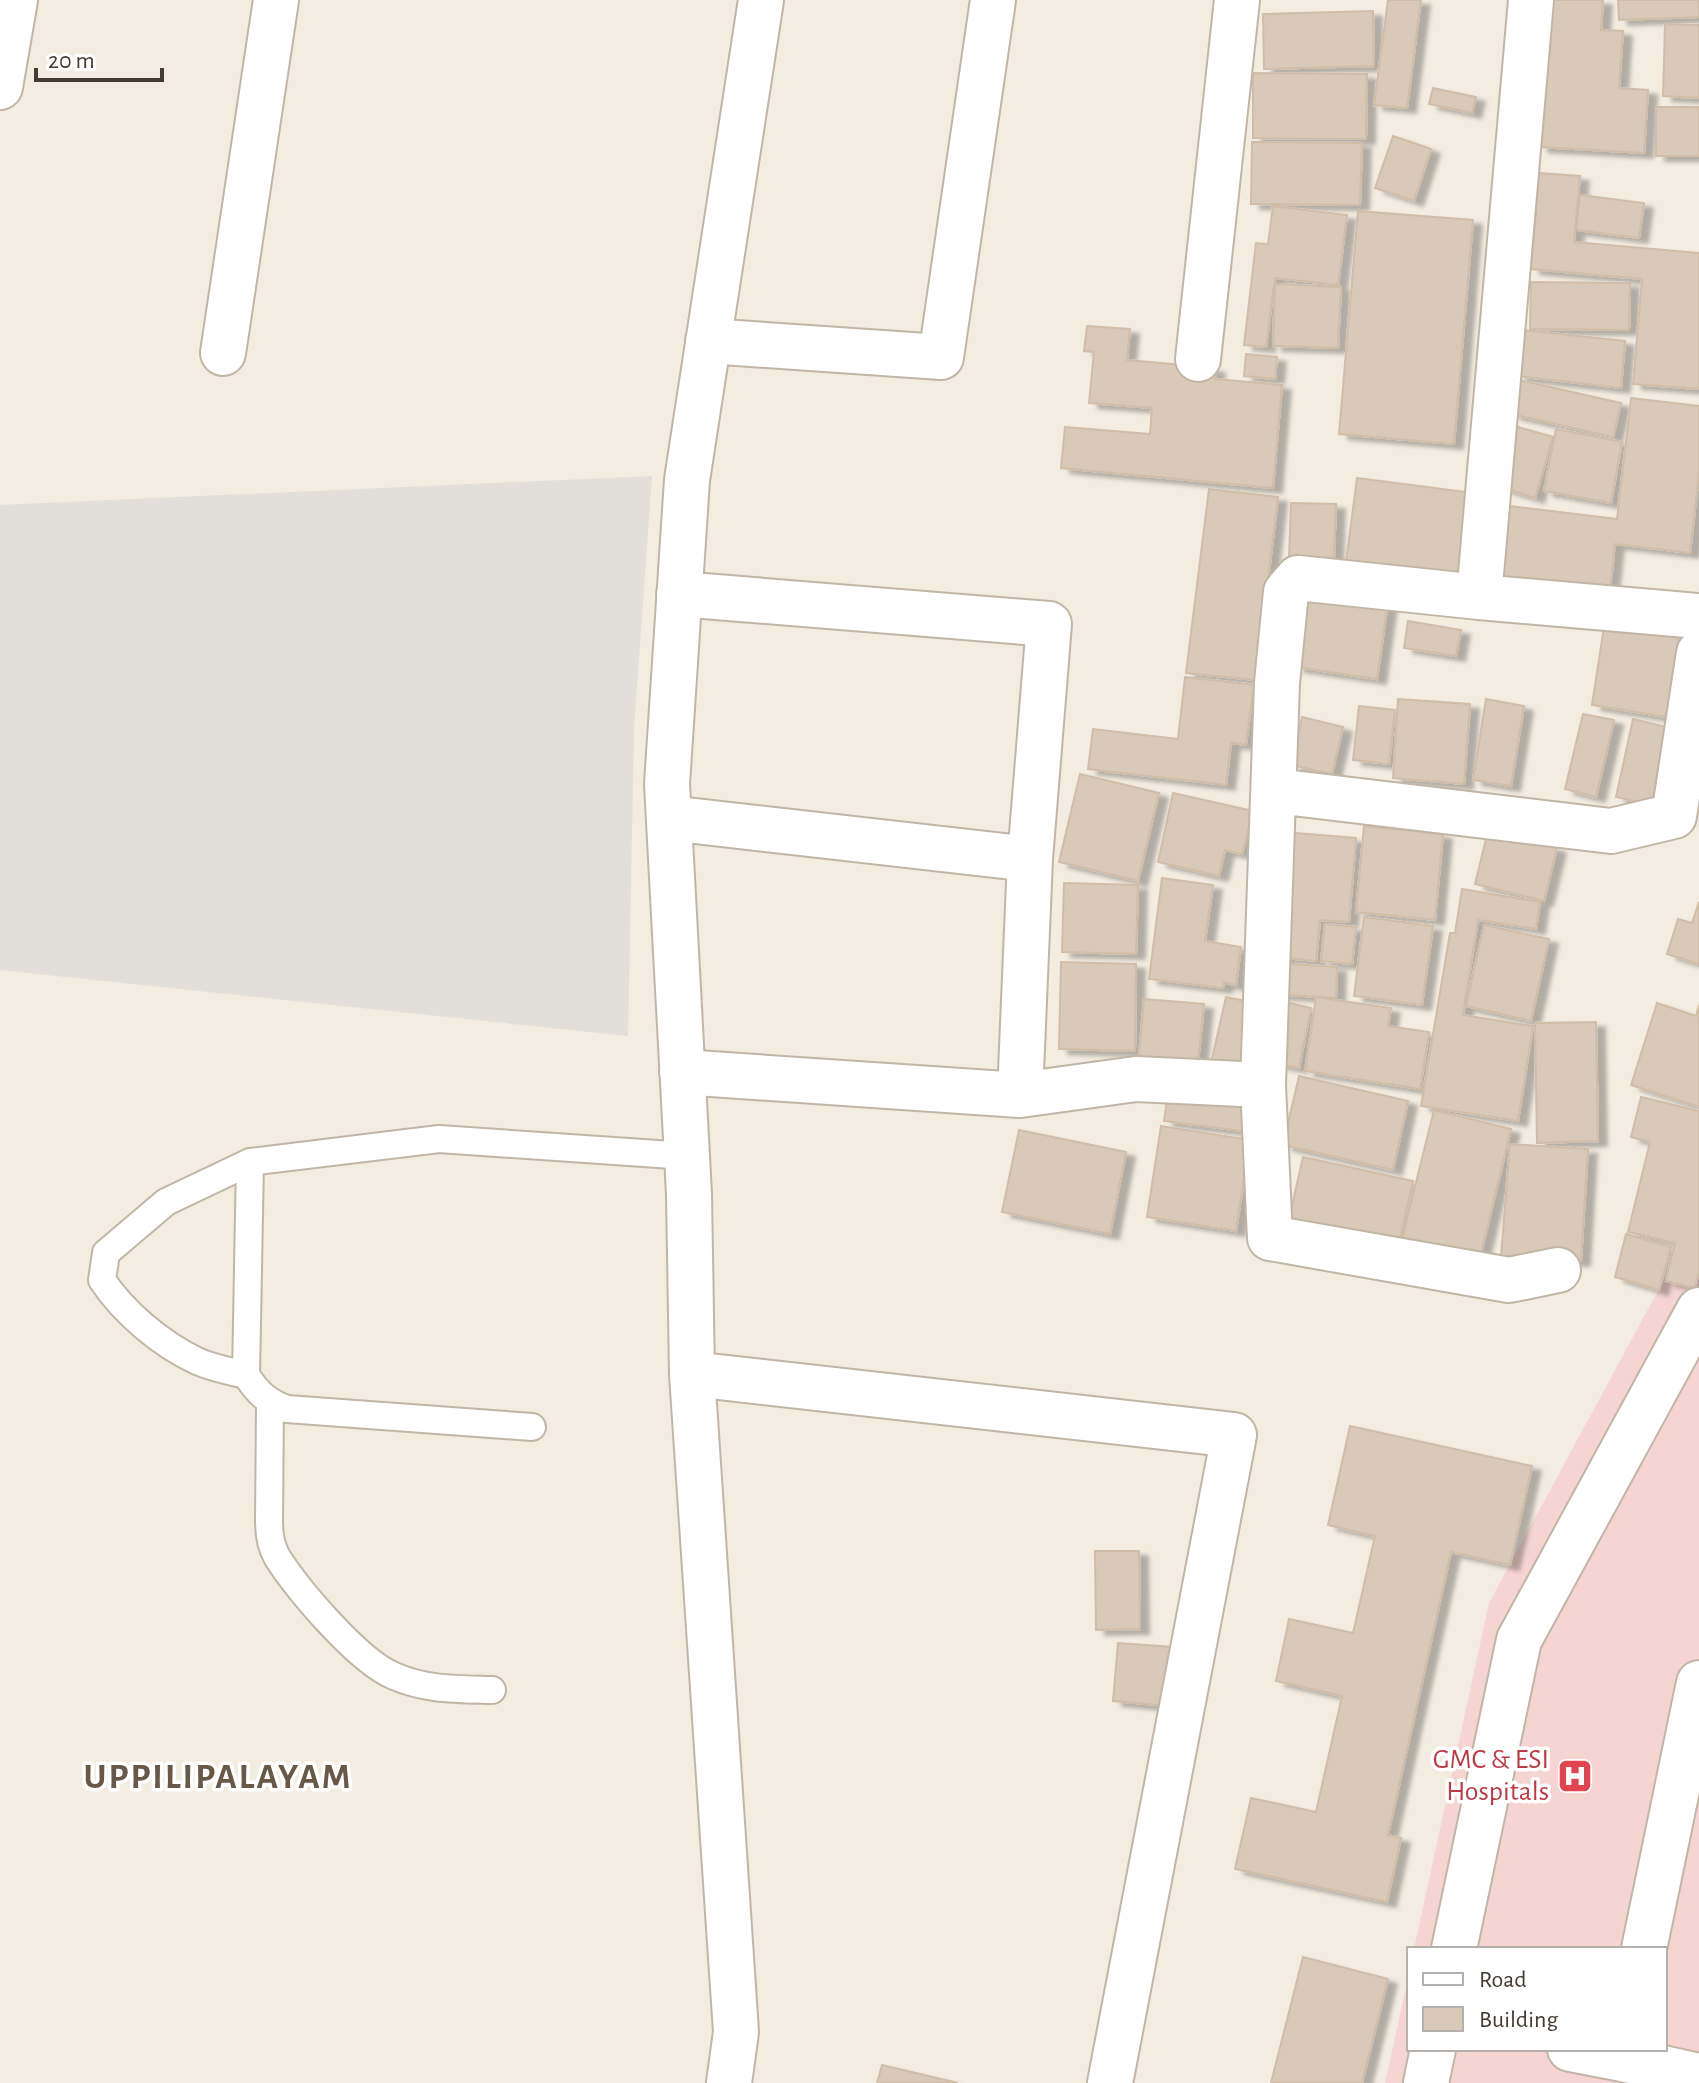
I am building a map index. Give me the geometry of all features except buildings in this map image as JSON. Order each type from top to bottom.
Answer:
[{"type":"street","points":[[0,87],[15,0]]},
{"type":"street","points":[[223,353],[276,0]]},
{"type":"street","points":[[729,2083],[736,2032],[692,1374],[687,1156],[667,784],[687,480],[761,0]]},
{"type":"street","points":[[708,341],[941,357],[993,0]]},
{"type":"street","points":[[1198,359],[1237,0]]},
{"type":"street","points":[[1479,597],[1531,0]]},
{"type":"street","points":[[1558,1270],[1509,1280],[1270,1238],[1263,1085],[1286,592],[1298,578],[1699,616]]},
{"type":"street","points":[[679,594],[1049,624],[1030,859],[1020,1095]]},
{"type":"street","points":[[1276,791],[1611,831],[1674,816],[1699,653]]},
{"type":"street","points":[[669,818],[1030,859]]},
{"type":"street","points":[[682,1072],[1020,1095],[1136,1079],[1263,1085]]},
{"type":"street","points":[[1454,1947],[1519,1640],[1699,1310]]},
{"type":"street","points":[[692,1374],[1234,1435],[1110,2083]]},
{"type":"street","points":[[1644,1947],[1699,1683]]},
{"type":"street","points":[[1426,2083],[1433,2051]]},
{"type":"street","points":[[1591,2051],[1623,2054],[1699,2076]]},
{"type":"lane","points":[[246,1375],[198,1362],[163,1339],[117,1303],[102,1280],[106,1253],[166,1202],[250,1162],[439,1139],[687,1156]]},
{"type":"lane","points":[[250,1162],[246,1375],[257,1393],[270,1403],[287,1409],[532,1427]]},
{"type":"lane","points":[[270,1403],[269,1521],[270,1538],[277,1556],[348,1643],[391,1675],[429,1688],[492,1690]]},
{"type":"shaded area","points":[[652,476],[634,729],[628,1036],[0,970],[0,505]]},
{"type":"shaded area","name":"GMC & ESI Hospitals","points":[[1699,1215],[1699,2083],[1385,2083],[1407,1983],[1407,2051],[1667,2051],[1667,1947],[1414,1947],[1489,1603]]},
{"type":"place","name":"GMC & ESI Hospitals","points":[[1575,1776]]},
{"type":"district","name":"UPPILIPALAYAM","points":[[218,1777]]}]
